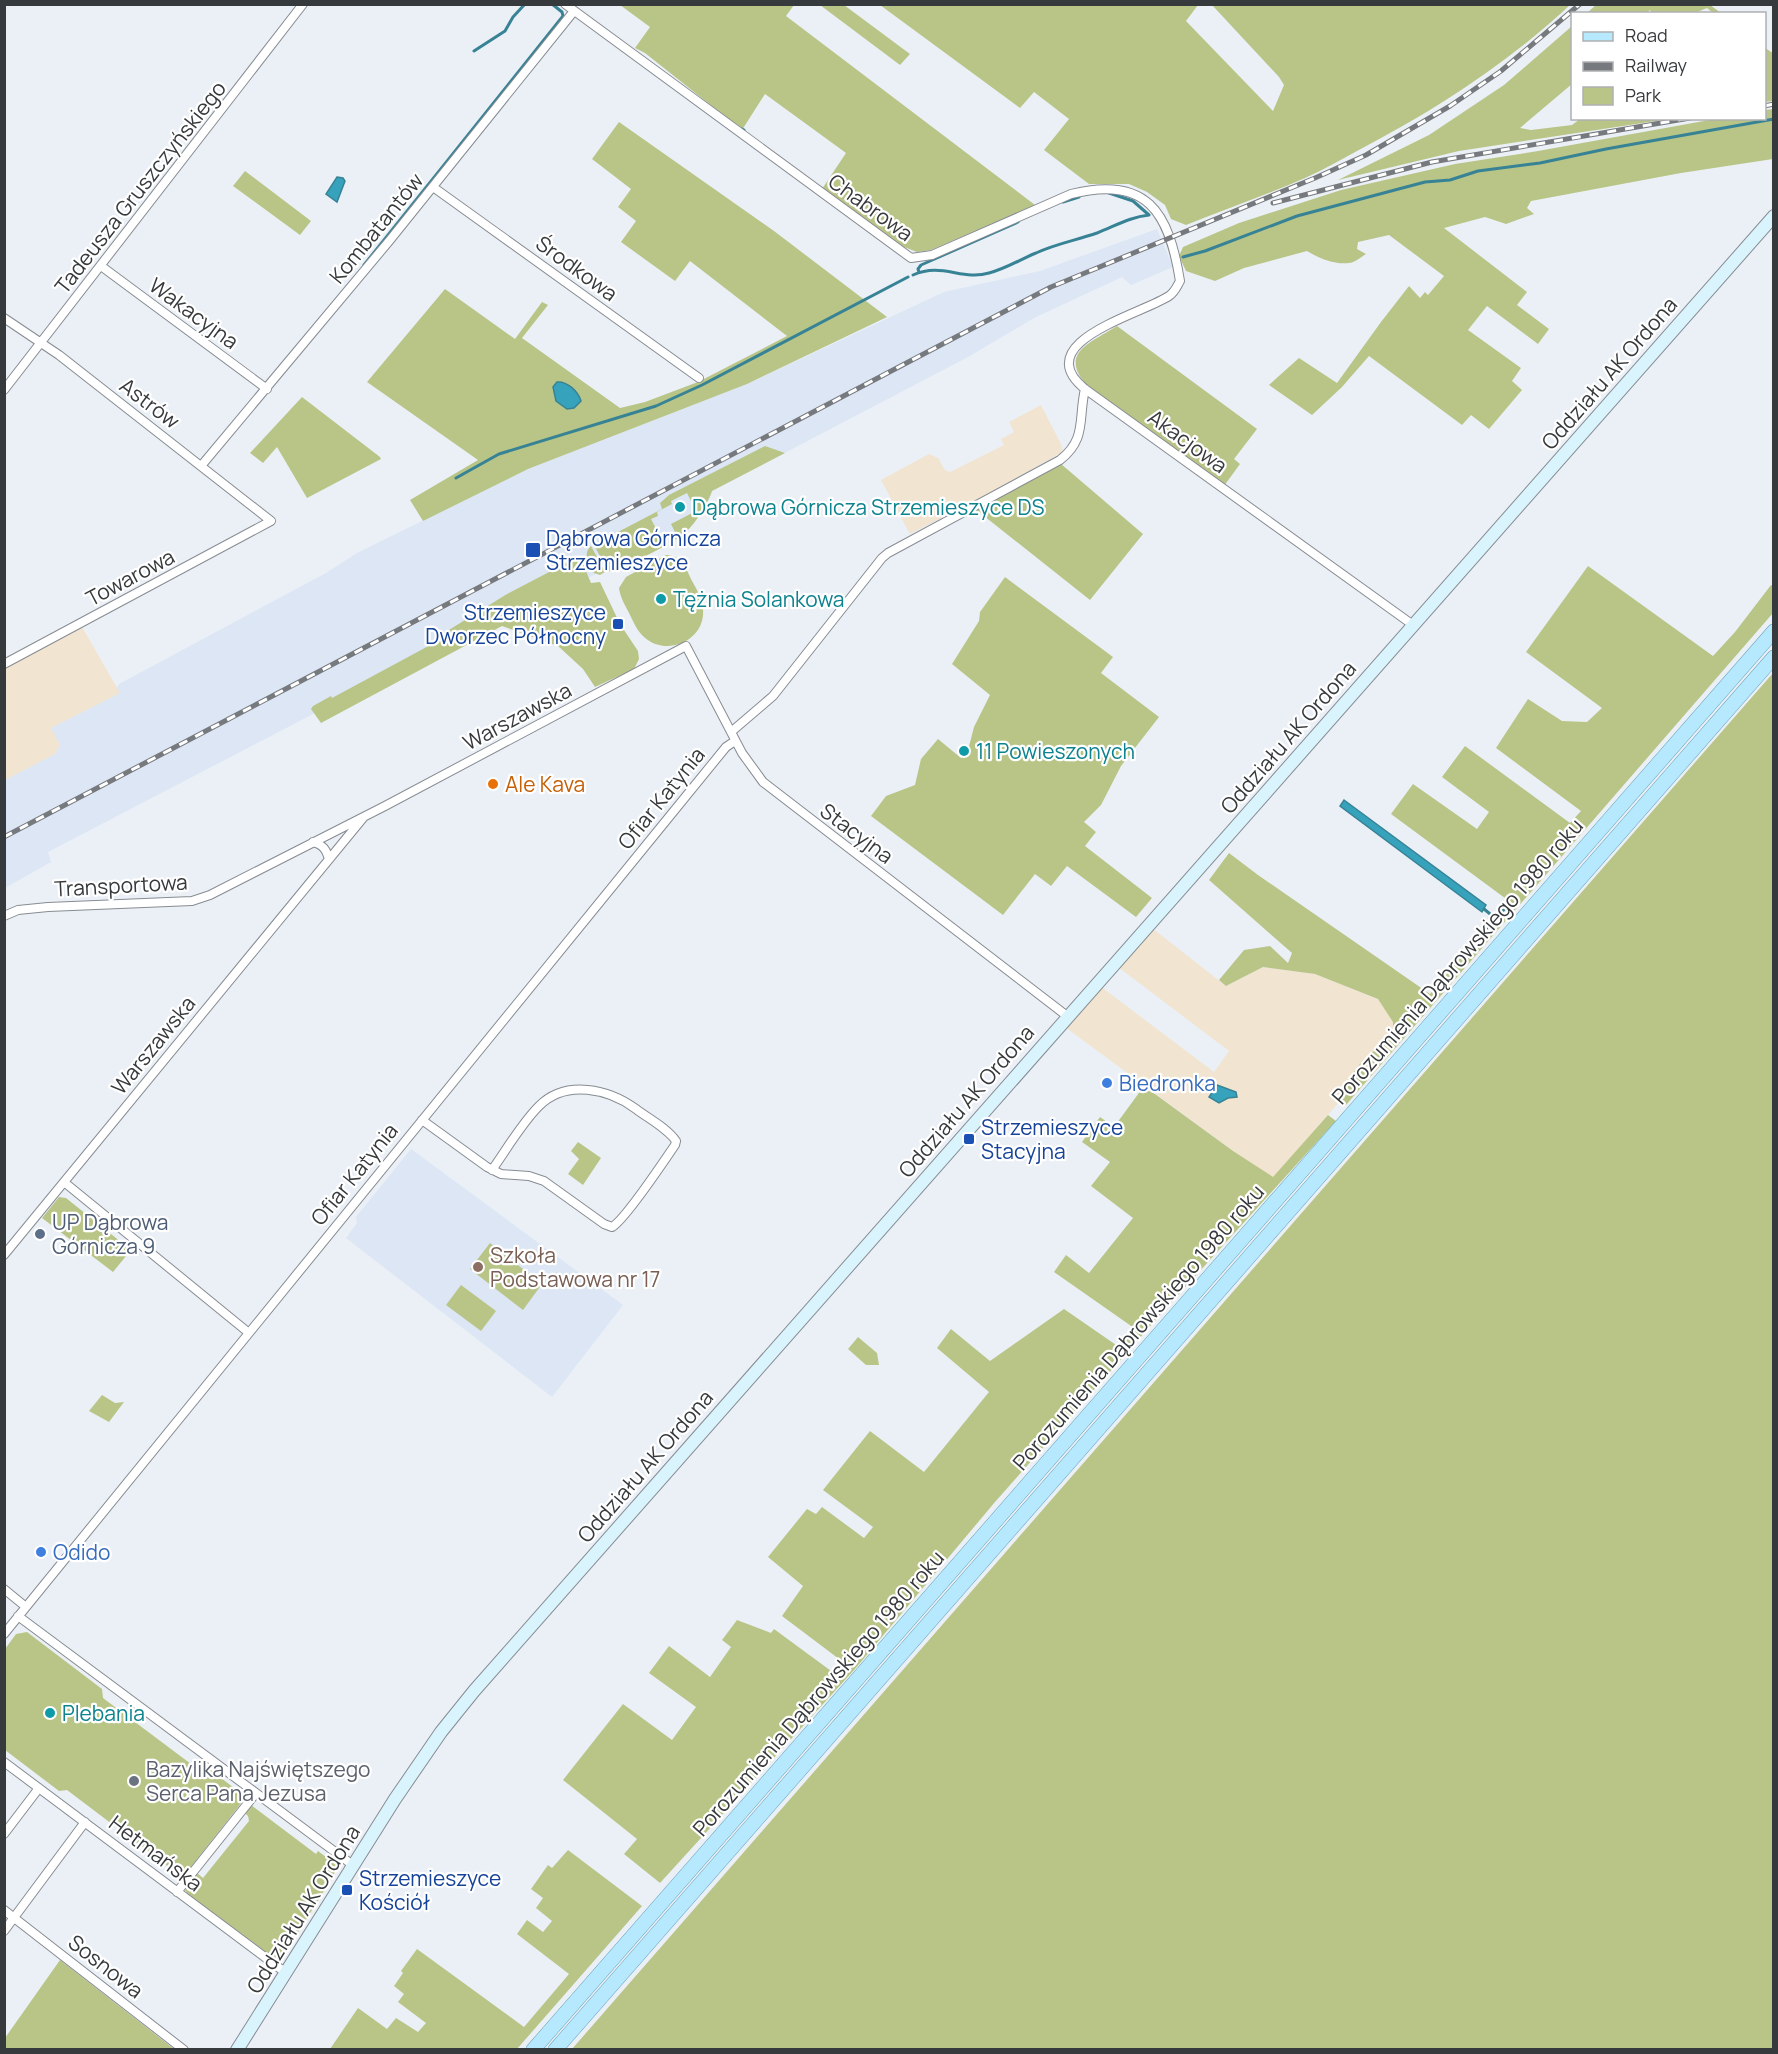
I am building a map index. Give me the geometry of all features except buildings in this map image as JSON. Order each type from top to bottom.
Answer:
[{"type":"main road","name":"Porozumienia Dąbrowskiego 1980 roku","points":[[533,2049],[1773,631]]},
{"type":"main road","name":"Porozumienia Dąbrowskiego 1980 roku","points":[[555,2049],[1773,657]]},
{"type":"street","name":"Tadeusza Gruszczyńskiego","points":[[4,390],[303,4]]},
{"type":"street","name":"Chabrowa","points":[[565,4],[910,258],[932,255],[1071,194],[1107,188],[1125,190],[1152,204],[1174,250],[1180,281]]},
{"type":"street","name":"Kombatantów","points":[[201,466],[434,187],[574,11]]},
{"type":"street","name":"Środkowa","points":[[434,187],[699,378]]},
{"type":"street","name":"Oddziału AK Ordona","points":[[237,2049],[419,1763],[464,1702],[1773,216]]},
{"type":"street","name":"Wakacyjna","points":[[101,266],[267,389]]},
{"type":"street","name":"Akacjowa","points":[[1180,281],[1170,295],[1095,332],[1078,343],[1072,352],[1070,367],[1074,378],[1085,389],[1413,625]]},
{"type":"street","name":"Astrów","points":[[4,318],[271,521]]},
{"type":"street","points":[[731,732],[773,696],[888,553],[1060,460],[1074,447],[1085,389]]},
{"type":"street","name":"Towarowa","points":[[4,664],[271,521]]},
{"type":"street","name":"Stacyjna","points":[[672,654],[686,646],[735,741],[754,772],[778,795],[1067,1016]]},
{"type":"street","name":"Warszawska","points":[[4,1255],[365,816],[672,654]]},
{"type":"street","name":"Ofiar Katynia","points":[[4,1634],[726,747],[735,741]]},
{"type":"street","name":"Transportowa","points":[[4,916],[18,910],[48,907],[192,901],[210,895],[365,816]]},
{"type":"street","points":[[313,842],[321,844],[329,859]]},
{"type":"street","points":[[422,1120],[492,1170],[501,1174],[529,1176],[544,1181],[604,1224],[612,1227],[625,1213],[676,1141],[619,1098],[591,1090],[568,1091],[555,1095],[539,1106],[492,1170]]},
{"type":"street","points":[[64,1182],[249,1333]]},
{"type":"street","points":[[4,1589],[26,1607]]},
{"type":"street","points":[[18,1616],[354,1866]]},
{"type":"street","name":"Hetmańska","points":[[4,1762],[286,1973]]},
{"type":"street","points":[[4,1834],[39,1788]]},
{"type":"street","points":[[177,1892],[256,1793]]},
{"type":"street","points":[[4,1931],[86,1822]]},
{"type":"street","name":"Sosnowa","points":[[4,1910],[184,2049]]},
{"type":"shaded area","points":[[1157,229],[1173,267],[1131,285],[1122,277],[1034,318],[968,357],[712,491],[707,506],[683,531],[313,714],[48,852],[51,862],[5,888],[5,780],[55,754],[60,745],[50,728],[119,693],[117,687],[119,684],[326,573],[357,553],[528,469],[747,384],[944,292],[1040,271]]},
{"type":"shaded area","points":[[1041,405],[1063,452],[910,534],[881,480],[929,454],[938,458],[945,470],[950,472],[1004,445],[1001,439],[1014,432],[1009,422]]},
{"type":"shaded area","points":[[82,627],[120,693],[51,728],[60,745],[55,754],[5,780],[5,667]]},
{"type":"shaded area","points":[[1152,928],[1226,986],[1263,967],[1315,974],[1378,999],[1394,1022],[1393,1035],[1363,1060],[1349,1078],[1340,1101],[1273,1178],[1065,1027],[1100,986],[1214,1072],[1229,1051],[1118,967]]},
{"type":"shaded area","name":"Szkoła Podstawowa nr 17","points":[[411,1149],[623,1305],[552,1397],[346,1238],[357,1223],[356,1217]]},
{"type":"green space","points":[[1597,4],[1710,5],[1720,12],[1712,12],[1707,8],[1697,12],[1651,12],[1650,10],[1647,12],[1588,12]]},
{"type":"green space","points":[[620,5],[794,5],[786,16],[1035,205],[931,250],[917,252],[904,247],[822,189],[846,153],[765,94],[742,130],[645,53],[635,48],[650,27]]},
{"type":"green space","points":[[820,5],[844,5],[910,54],[900,65]]},
{"type":"green space","points":[[880,5],[1198,5],[1186,21],[1273,111],[1284,85],[1212,5],[1570,5],[1495,67],[1414,120],[1312,175],[1186,225],[1171,219],[1165,205],[1147,192],[1129,184],[1089,184],[1044,150],[1069,119],[1034,92],[1020,108]]},
{"type":"green space","points":[[1571,27],[1571,85],[1520,128],[1531,130],[1572,125],[1579,120],[1662,120],[1459,151],[1338,180],[1429,135],[1504,85]]},
{"type":"green space","points":[[1766,48],[1774,54],[1773,101],[1766,102]]},
{"type":"green space","points":[[1773,109],[1773,159],[1681,173],[1531,201],[1527,208],[1534,214],[1506,224],[1485,217],[1444,228],[1527,292],[1517,305],[1549,329],[1538,344],[1487,306],[1468,330],[1521,368],[1512,381],[1522,390],[1489,429],[1471,415],[1462,425],[1369,356],[1342,387],[1312,415],[1269,385],[1299,358],[1337,383],[1409,286],[1420,298],[1425,292],[1428,295],[1444,276],[1389,235],[1358,242],[1357,249],[1366,254],[1351,263],[1332,262],[1307,251],[1244,268],[1215,281],[1186,271],[1179,256],[1183,247],[1239,223],[1341,190],[1455,164],[1709,120],[1766,120],[1766,110]]},
{"type":"green space","points":[[619,122],[774,231],[887,317],[747,384],[528,469],[423,521],[410,500],[478,460],[367,382],[445,289],[515,339],[542,302],[548,305],[522,338],[620,408],[645,402],[698,382],[787,336],[690,261],[675,281],[621,242],[636,221],[618,207],[631,189],[592,159]]},
{"type":"green space","points":[[245,171],[311,221],[300,235],[233,186]]},
{"type":"green space","points":[[1117,326],[1257,429],[1234,459],[1240,464],[1224,486],[1089,388],[1080,376],[1076,358],[1080,351],[1087,344]]},
{"type":"green space","points":[[302,397],[381,459],[307,498],[277,447],[263,463],[250,453]]},
{"type":"green space","points":[[765,446],[785,453],[712,491],[697,519],[686,532],[674,540],[670,538],[676,534],[671,524],[696,511],[687,493],[671,501],[672,504],[657,512],[658,516],[651,519],[663,542],[663,547],[615,572],[608,571],[595,547],[597,543],[600,541],[602,544],[617,536],[616,533],[662,509],[660,503],[669,495]]},
{"type":"green space","points":[[1054,458],[1143,534],[1090,600],[969,504]]},
{"type":"green space","points":[[591,546],[605,572],[600,575],[594,573],[587,559],[587,552]]},
{"type":"green space","points":[[666,555],[676,557],[685,566],[703,609],[702,620],[692,637],[674,646],[653,643],[639,632],[620,595],[619,588],[626,577]]},
{"type":"green space","points":[[576,558],[582,562],[591,583],[600,582],[620,624],[638,651],[639,659],[634,669],[595,687],[583,669],[558,646],[502,626],[321,723],[311,709],[331,696],[332,698],[434,643],[444,633],[507,594]]},
{"type":"green space","points":[[1588,566],[1713,656],[1735,632],[1771,585],[1773,586],[1773,613],[1346,1105],[1340,1101],[1349,1078],[1363,1060],[1393,1035],[1393,1022],[1378,999],[1315,974],[1263,967],[1226,986],[1219,980],[1244,950],[1270,946],[1288,963],[1292,953],[1209,880],[1229,853],[1430,994],[1474,941],[1479,944],[1513,904],[1391,814],[1413,784],[1477,829],[1489,812],[1442,777],[1465,746],[1570,823],[1581,811],[1496,748],[1528,699],[1562,721],[1587,722],[1602,708],[1526,652]]},
{"type":"green space","points":[[1005,577],[1113,657],[1101,673],[1159,717],[1121,766],[1101,805],[1084,822],[1096,832],[1085,846],[1152,898],[1136,917],[1067,866],[1051,886],[1035,874],[1003,915],[871,816],[886,796],[915,785],[921,759],[938,739],[961,758],[968,750],[974,727],[990,695],[952,664],[979,621],[980,612]]},
{"type":"green space","points":[[1773,673],[1773,2049],[572,2049]]},
{"type":"green space","points":[[1144,1086],[1233,1151],[1273,1177],[1328,1115],[1336,1121],[995,1502],[855,1669],[660,1883],[624,1854],[637,1839],[563,1780],[623,1704],[672,1740],[696,1707],[649,1673],[669,1646],[710,1677],[731,1647],[722,1640],[737,1620],[771,1633],[774,1629],[842,1679],[851,1668],[782,1616],[803,1586],[768,1557],[807,1509],[816,1514],[822,1507],[864,1538],[873,1527],[823,1490],[870,1431],[924,1472],[989,1392],[937,1348],[951,1329],[990,1361],[1064,1309],[1119,1347],[1134,1328],[1054,1272],[1066,1255],[1089,1273],[1133,1218],[1091,1186],[1110,1162],[1082,1142],[1100,1117],[1114,1127]]},
{"type":"green space","points":[[578,1142],[601,1158],[583,1185],[568,1174],[579,1159],[571,1151]]},
{"type":"green space","points":[[59,1197],[66,1198],[131,1250],[113,1272],[42,1218]]},
{"type":"green space","points":[[490,1243],[542,1284],[523,1310],[470,1269]]},
{"type":"green space","points":[[461,1285],[496,1311],[481,1331],[446,1305]]},
{"type":"green space","points":[[858,1337],[877,1353],[879,1365],[866,1365],[848,1349]]},
{"type":"green space","points":[[102,1395],[115,1403],[124,1402],[109,1422],[89,1411]]},
{"type":"green space","points":[[27,1632],[102,1689],[103,1698],[195,1767],[200,1762],[246,1797],[179,1882],[170,1875],[170,1868],[67,1790],[59,1791],[5,1750],[5,1649],[16,1634]]},
{"type":"green space","points":[[251,1805],[316,1854],[318,1851],[338,1866],[284,1955],[278,1961],[185,1890],[197,1873],[203,1878],[249,1821],[245,1813]]},
{"type":"green space","points":[[568,1850],[642,1906],[517,2049],[330,2049],[358,2008],[387,2029],[396,2018],[418,2032],[426,2023],[398,2002],[404,1994],[394,1986],[403,1973],[401,1971],[417,1949],[524,2027],[569,1974],[517,1934],[527,1920],[543,1932],[552,1921],[536,1908],[543,1898],[531,1889],[548,1865],[552,1868]]},
{"type":"green space","points":[[60,1960],[174,2049],[5,2049],[5,2038]]},
{"type":"water","points":[[337,177],[345,181],[337,202],[326,194]]},
{"type":"water","points":[[557,382],[572,387],[577,394],[581,401],[574,408],[567,409],[556,401],[553,387]]},
{"type":"water","points":[[1344,800],[1486,905],[1482,912],[1340,806]]},
{"type":"water","points":[[1217,1085],[1236,1092],[1237,1097],[1228,1098],[1219,1103],[1209,1097]]},
{"type":"waterway","points":[[474,51],[505,31],[513,17],[525,4]]},
{"type":"waterway","points":[[364,265],[563,16],[562,12],[552,4]]},
{"type":"waterway","points":[[1183,257],[1297,216],[1425,182],[1450,180],[1478,171],[1540,163],[1774,119]]},
{"type":"waterway","points":[[1109,193],[1133,201],[1149,215]]},
{"type":"waterway","points":[[1063,202],[1079,197]]},
{"type":"waterway","points":[[913,275],[933,270],[970,275],[989,273],[1051,247],[1149,215]]},
{"type":"waterway","points":[[919,272],[921,265],[1018,222]]},
{"type":"waterway","points":[[456,478],[499,454],[656,406],[702,385],[908,277]]},
{"type":"waterway","points":[[1484,909],[1495,918],[1509,905]]},
{"type":"waterway","points":[[1479,937],[1495,918]]},
{"type":"railway","points":[[4,837],[1051,287],[1366,155],[1450,106],[1501,71],[1580,4]]},
{"type":"railway","points":[[1766,106],[1774,104]]},
{"type":"railway","points":[[1273,203],[1432,162],[1678,120]]},
{"type":"place","name":"Dąbrowa Górnicza Strzemieszyce DS","points":[[680,507]]},
{"type":"place","name":"Dąbrowa Górnicza Strzemieszyce","points":[[533,550]]},
{"type":"place","name":"Tężnia Solankowa","points":[[661,599]]},
{"type":"place","name":"Strzemieszyce Dworzec Północny","points":[[618,624]]},
{"type":"place","name":"11 Powieszonych","points":[[964,751]]},
{"type":"place","name":"Ale Kava","points":[[493,784]]},
{"type":"place","name":"Biedronka","points":[[1107,1083]]},
{"type":"place","name":"Strzemieszyce Stacyjna","points":[[969,1139]]},
{"type":"place","name":"UP Dąbrowa Górnicza 9","points":[[40,1234]]},
{"type":"place","name":"Szkoła Podstawowa nr 17","points":[[478,1267]]},
{"type":"place","name":"Odido","points":[[41,1552]]},
{"type":"place","name":"Plebania","points":[[50,1713]]},
{"type":"place","name":"Bazylika Najświętszego Serca Pana Jezusa","points":[[134,1781]]},
{"type":"place","name":"Strzemieszyce Kościół","points":[[347,1890]]}]
